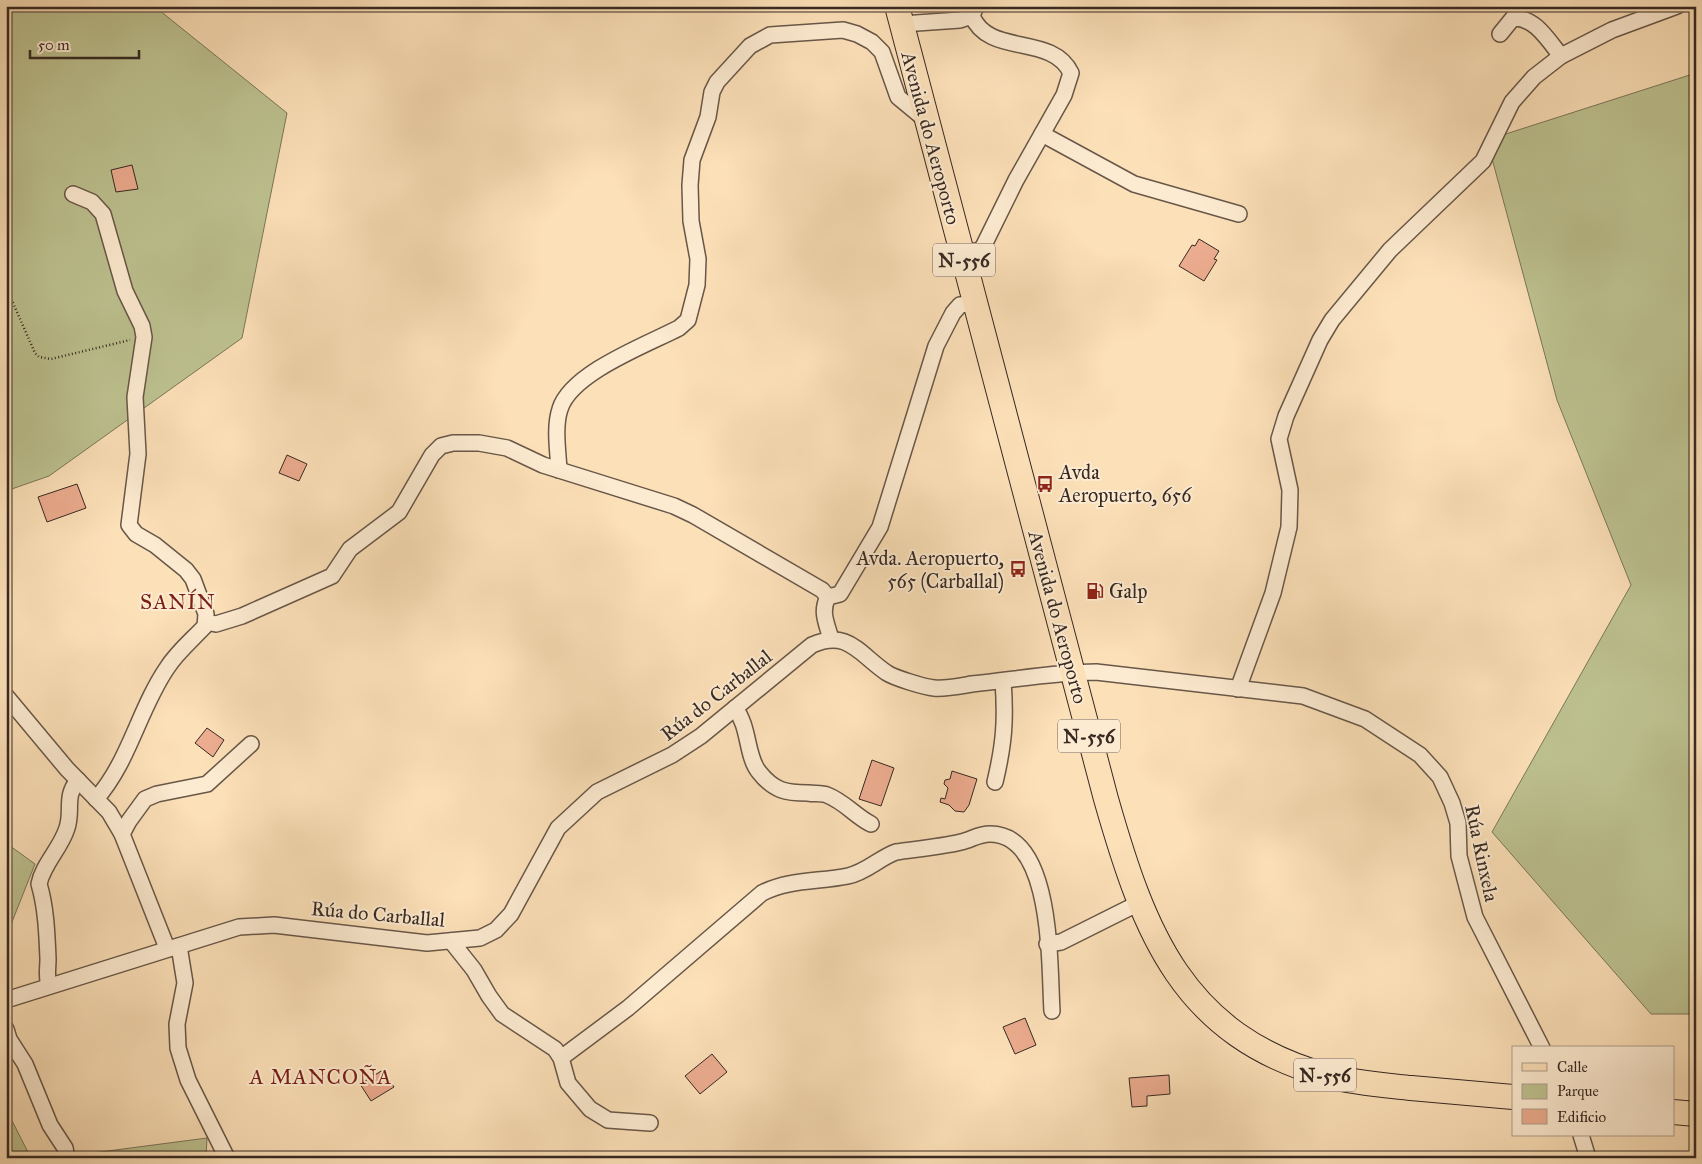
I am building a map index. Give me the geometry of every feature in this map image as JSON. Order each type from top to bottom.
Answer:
[{"type":"main road","name":"Avenida do Aeroporto","points":[[899,15],[1072,672],[1120,846],[1139,903],[1163,953],[1190,992],[1222,1023],[1255,1046],[1278,1058],[1329,1076],[1368,1084],[1512,1097]]},
{"type":"main road","points":[[1674,1112],[1696,1114]]},
{"type":"street","points":[[1238,689],[1273,594],[1289,527],[1290,490],[1279,440],[1286,416],[1320,340],[1332,320],[1390,250],[1483,161],[1512,102],[1534,77],[1560,56],[1612,30],[1677,6]]},
{"type":"street","points":[[899,15],[960,20],[974,11],[982,30],[989,36],[1050,52],[1068,66],[1071,73],[1070,81],[982,249],[962,255]]},
{"type":"street","points":[[1500,34],[1513,18],[1522,18],[1540,30],[1560,56]]},
{"type":"street","points":[[559,470],[558,419],[560,407],[570,393],[588,374],[678,328],[688,320],[697,285],[698,258],[690,212],[692,160],[708,116],[712,92],[717,82],[750,46],[770,35],[843,30],[857,34],[872,42],[882,52],[898,97],[927,121]]},
{"type":"street","points":[[1042,134],[1134,184],[1238,214]]},
{"type":"street","points":[[73,194],[92,202],[104,214],[125,291],[142,326],[144,337],[134,397],[138,454],[129,525],[136,534],[186,570],[193,579],[206,614],[205,626],[184,646],[167,668],[128,746],[103,791],[96,799]]},
{"type":"street","points":[[828,597],[840,594],[880,527],[936,346],[953,313],[960,305],[975,302]]},
{"type":"street","points":[[206,622],[216,624],[242,616],[332,576],[350,549],[398,512],[432,455],[441,446],[453,443],[479,443],[507,448],[543,466],[674,506],[693,515],[822,590],[828,597]]},
{"type":"street","points":[[828,597],[823,615],[831,639],[840,639],[850,645],[889,675],[934,688],[1072,672]]},
{"type":"street","name":"Rúa do Carballal","points":[[6,1000],[239,927],[274,925],[426,943],[480,938],[496,930],[511,914],[558,828],[597,792],[672,755],[701,736],[812,646],[831,639]]},
{"type":"street","name":"Rúa Rinxela","points":[[1072,672],[1096,672],[1303,696],[1365,719],[1420,754],[1440,777],[1458,823],[1459,856],[1476,917],[1541,1046]]},
{"type":"street","points":[[995,782],[1004,742],[1006,719],[1003,681]]},
{"type":"street","points":[[6,696],[78,780],[109,812],[122,834],[173,947],[185,983],[176,1024],[178,1048],[188,1080],[227,1158]]},
{"type":"street","points":[[735,708],[746,729],[754,763],[758,771],[778,789],[785,793],[825,794],[843,802],[857,817],[871,824]]},
{"type":"street","points":[[122,834],[145,799],[157,794],[207,784],[251,744]]},
{"type":"street","points":[[49,986],[46,975],[48,960],[44,898],[39,884],[67,830],[70,820],[70,789],[78,780]]},
{"type":"street","points":[[561,1058],[628,1008],[762,893],[778,885],[848,876],[863,872],[886,856],[896,852],[963,842],[973,836],[990,834],[1004,837],[1018,844],[1031,864],[1043,893],[1052,1010]]},
{"type":"street","points":[[1047,944],[1061,942],[1139,903]]},
{"type":"street","points":[[451,941],[474,970],[502,1014],[555,1049],[561,1058],[568,1083],[590,1109],[608,1120],[650,1124]]},
{"type":"street","points":[[6,1029],[9,1039],[26,1064],[50,1125],[65,1148],[68,1158]]},
{"type":"street","points":[[1581,1136],[1588,1158]]},
{"type":"path","points":[[6,300],[13,304],[35,353],[39,357],[51,358],[144,337]]},
{"type":"green space","points":[[6,6],[154,6],[287,113],[242,338],[49,476],[6,491]]},
{"type":"green space","points":[[1696,73],[1696,1014],[1651,1014],[1492,832],[1631,585],[1557,400],[1487,140]]},
{"type":"green space","points":[[6,843],[35,864],[6,937]]},
{"type":"green space","points":[[6,1109],[31,1158],[6,1158]]},
{"type":"green space","points":[[207,1138],[206,1158],[54,1158]]},
{"type":"building","points":[[132,165],[138,189],[116,192],[111,170]]},
{"type":"building","points":[[1199,239],[1219,251],[1214,259],[1217,260],[1204,281],[1179,266],[1192,245],[1195,246]]},
{"type":"building","points":[[287,455],[307,464],[299,481],[279,473]]},
{"type":"building","points":[[77,484],[86,508],[47,522],[38,497]]},
{"type":"building","points":[[207,728],[224,740],[213,757],[195,743]]},
{"type":"building","points":[[872,760],[894,768],[881,806],[859,799]]},
{"type":"building","points":[[952,771],[977,779],[969,805],[964,812],[955,811],[949,805],[940,802],[941,798],[945,799],[948,788],[944,784],[945,780],[950,779]]},
{"type":"building","points":[[1025,1018],[1036,1045],[1015,1054],[1003,1027]]},
{"type":"building","points":[[712,1054],[727,1072],[700,1094],[685,1076]]},
{"type":"building","points":[[383,1070],[394,1087],[371,1101],[360,1084]]},
{"type":"building","points":[[1169,1075],[1170,1094],[1147,1096],[1147,1106],[1132,1107],[1129,1078]]},
{"type":"place","name":"Avda Aeropuerto, 656","points":[[1045,484]]},
{"type":"place","name":"Avda. Aeropuerto, 565 (Carballal)","points":[[1018,569]]},
{"type":"place","name":"Galp","points":[[1095,591]]},
{"type":"district","name":"SANÍN","points":[[178,602]]},
{"type":"district","name":"A MANCOÑA","points":[[321,1077]]}]
